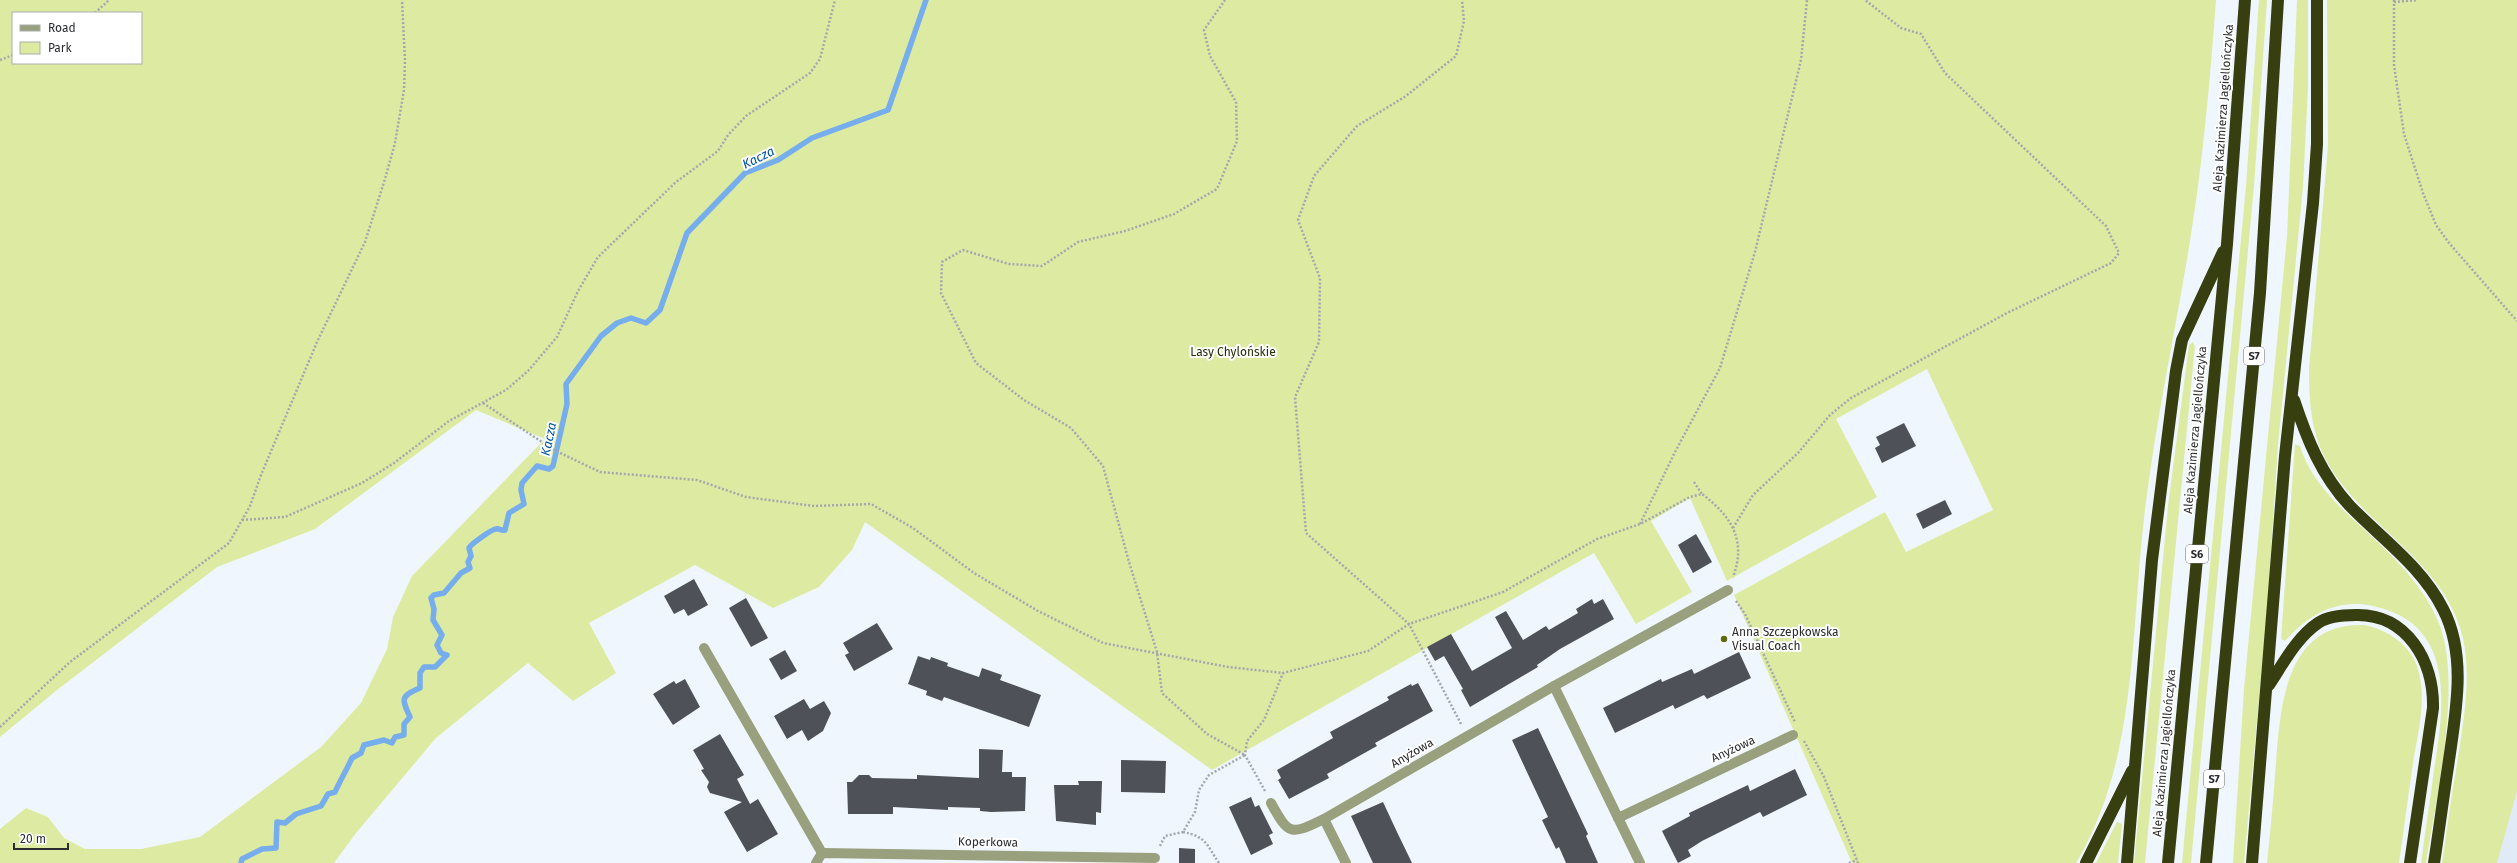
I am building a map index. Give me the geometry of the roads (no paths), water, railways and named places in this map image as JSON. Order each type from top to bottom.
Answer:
[{"type":"highway","name":"Aleja Kazimierza Jagiellończyka","points":[[2168,863],[2227,244],[2245,0]]},
{"type":"highway","name":"S7","points":[[2206,863],[2260,293],[2278,0]]},
{"type":"highway","points":[[2252,863],[2268,686],[2285,456],[2317,144],[2317,0]]},
{"type":"highway","points":[[2127,863],[2152,560],[2176,371],[2182,340],[2227,244]]},
{"type":"highway","points":[[2292,396],[2308,442],[2331,483],[2350,505],[2426,582],[2444,609],[2453,638],[2458,669],[2456,714],[2434,863]]},
{"type":"highway","points":[[2268,686],[2298,640],[2318,623],[2341,615],[2366,614],[2390,622],[2409,636],[2422,653],[2433,689],[2433,708],[2410,863]]},
{"type":"highway","points":[[2086,863],[2136,762]]},
{"type":"street","name":"Anyżowa","points":[[1271,803],[1283,825],[1291,830],[1302,830],[1324,819],[1554,686],[1728,590]]},
{"type":"street","points":[[704,648],[822,853],[816,863]]},
{"type":"street","points":[[1554,686],[1640,863]]},
{"type":"street","name":"Anyżowa","points":[[1618,818],[1793,735]]},
{"type":"street","points":[[1324,819],[1346,863]]},
{"type":"street","name":"Koperkowa","points":[[822,853],[1155,858]]},
{"type":"waterway","name":"Kacza","points":[[241,863],[242,859],[262,849],[276,848],[277,822],[285,823],[296,814],[321,806],[328,794],[335,792],[352,758],[361,753],[364,745],[384,740],[392,743],[395,737],[404,735],[404,724],[410,717],[405,706],[404,698],[409,693],[420,688],[420,673],[424,667],[435,667],[447,655],[441,653],[437,645],[442,635],[433,620],[434,609],[431,598],[434,595],[444,593],[461,573],[470,568],[468,562],[471,556],[469,548],[471,546],[494,530],[505,530],[509,513],[524,504],[521,490],[522,483],[537,466],[549,469],[553,466],[567,404],[566,384],[601,336],[617,323],[631,318],[646,323],[660,310],[687,233],[745,173],[778,160],[812,138],[888,110],[926,0]]},
{"type":"place","name":"Anna Szczepkowska Visual Coach","points":[[1724,639]]},
{"type":"park label","name":"Lasy Chylońskie","points":[[1233,352]]}]
